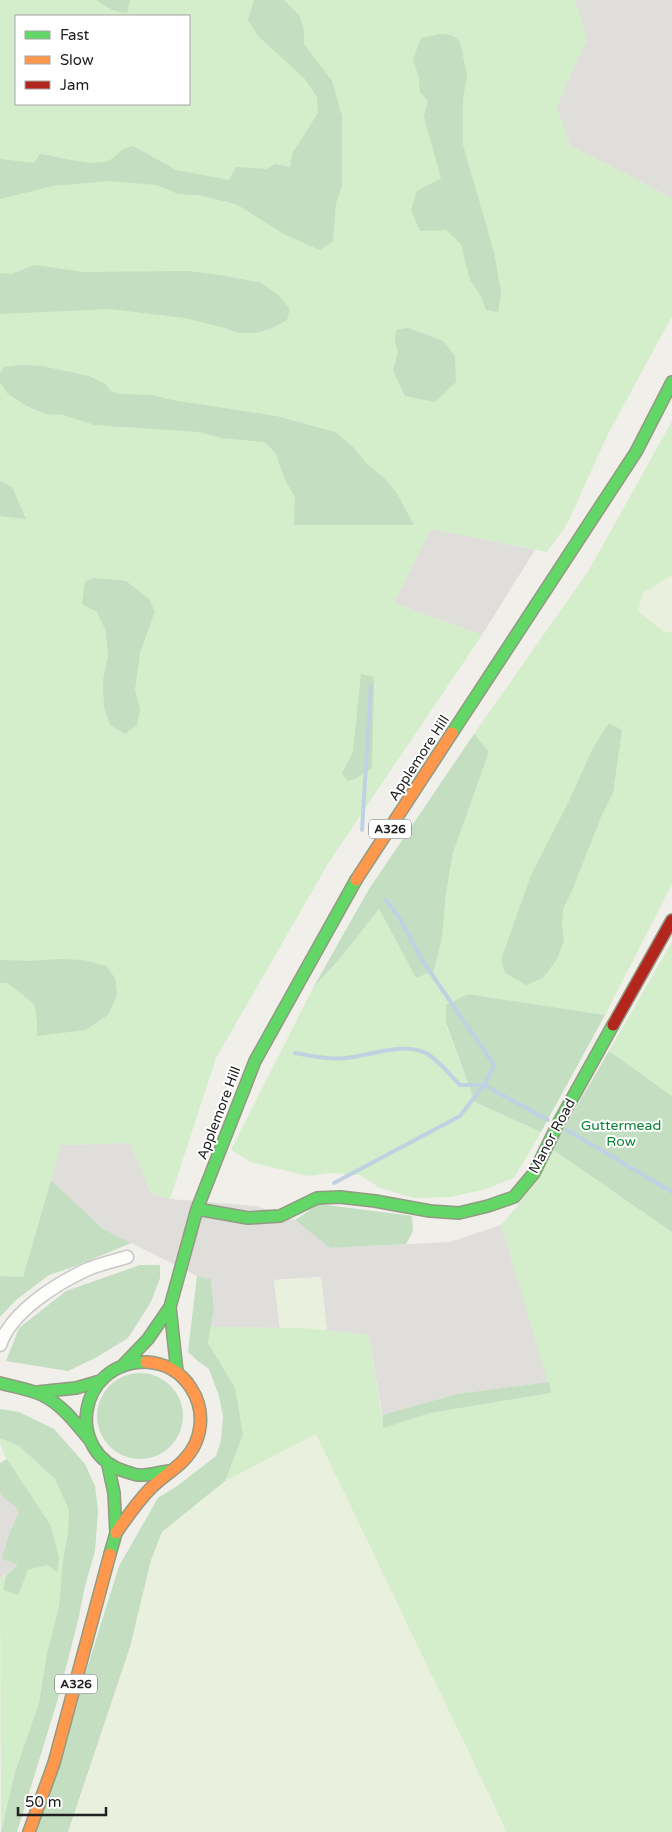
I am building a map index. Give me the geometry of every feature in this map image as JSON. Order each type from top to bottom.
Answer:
[{"type":"main road","name":"Applemore Hill","points":[[124,1364],[148,1339],[170,1307],[197,1209],[255,1061],[348,893],[636,452],[672,382]]},
{"type":"main road","name":"Manor Road","points":[[197,1209],[248,1218],[280,1216],[317,1198],[340,1197],[430,1211],[459,1213],[514,1197],[534,1173],[558,1124],[672,920]]},
{"type":"main road","name":"Applemore Hill","points":[[170,1307],[177,1372]]},
{"type":"main road","points":[[0,1383],[37,1392],[58,1405],[74,1420],[88,1438],[96,1453],[108,1465],[122,1473],[138,1477],[154,1476],[169,1472],[185,1460],[196,1443],[201,1424],[199,1404],[191,1386],[177,1372],[160,1364],[142,1361],[124,1364],[111,1371],[91,1393],[86,1408],[85,1423],[88,1438]]},
{"type":"main road","points":[[37,1392],[76,1388],[100,1381]]},
{"type":"main road","name":"A326","points":[[29,1832],[54,1763],[116,1533],[114,1493],[108,1465]]},
{"type":"main road","name":"A326","points":[[116,1533],[134,1507],[169,1472]]},
{"type":"street","points":[[0,1345],[13,1322],[35,1302],[87,1270],[127,1257]]},
{"type":"shaded area","points":[[575,0],[672,0],[672,198],[571,146],[556,107],[587,40]]},
{"type":"shaded area","points":[[431,528],[535,550],[482,635],[394,603]]},
{"type":"shaded area","points":[[130,1143],[151,1193],[170,1199],[257,1206],[295,1220],[330,1248],[450,1242],[501,1225],[549,1382],[457,1394],[382,1415],[369,1335],[327,1331],[321,1277],[274,1280],[280,1328],[211,1327],[214,1310],[211,1279],[197,1276],[103,1229],[51,1180],[61,1145]]},
{"type":"shaded area","points":[[0,1491],[5,1498],[16,1506],[19,1512],[9,1534],[3,1559],[18,1565],[0,1579]]},
{"type":"green space","points":[[0,0],[575,0],[587,40],[556,107],[571,146],[672,198],[672,316],[607,436],[567,524],[547,552],[431,529],[394,603],[482,635],[329,862],[216,1058],[170,1199],[151,1193],[130,1143],[61,1145],[23,1277],[0,1276]]},
{"type":"green space","points":[[96,0],[130,1],[127,13],[112,10]]},
{"type":"green space","points":[[254,0],[284,0],[299,15],[304,30],[304,44],[332,81],[342,116],[342,186],[336,203],[333,241],[320,250],[284,234],[236,204],[198,195],[178,194],[157,185],[108,181],[53,186],[0,199],[0,159],[34,163],[40,154],[95,163],[110,160],[122,150],[133,146],[176,170],[229,180],[236,167],[267,169],[275,164],[290,167],[293,152],[318,113],[317,97],[305,79],[258,36],[248,20]]},
{"type":"green space","points":[[439,34],[451,35],[460,41],[467,76],[463,98],[463,145],[494,252],[501,292],[498,312],[486,310],[481,296],[470,280],[461,244],[446,230],[420,231],[411,210],[417,191],[441,178],[424,117],[428,101],[420,92],[419,78],[413,59],[421,38]]},
{"type":"green space","points":[[34,265],[84,272],[189,271],[226,276],[261,283],[278,295],[290,309],[287,320],[272,328],[256,333],[238,333],[185,318],[110,309],[0,314],[0,273],[12,274]]},
{"type":"green space","points":[[408,328],[443,341],[455,356],[456,382],[435,402],[405,396],[393,370],[398,352],[395,341],[396,330]]},
{"type":"green space","points":[[20,365],[42,366],[89,376],[105,384],[111,391],[120,394],[153,395],[172,400],[276,416],[335,432],[353,447],[367,464],[384,478],[396,492],[414,525],[294,525],[295,497],[286,482],[275,452],[264,442],[222,438],[199,432],[95,425],[63,415],[46,414],[27,406],[8,394],[0,382],[0,373],[4,367]]},
{"type":"green space","points":[[672,421],[672,575],[643,593],[638,611],[663,631],[672,633],[672,884],[605,1015],[468,994],[446,1006],[446,1025],[475,1102],[541,1132],[514,1178],[486,1189],[450,1197],[414,1198],[380,1188],[360,1175],[330,1173],[308,1176],[251,1162],[231,1150],[313,988],[341,957],[379,909],[416,978],[434,971],[442,938],[446,893],[453,853],[489,752],[474,734],[589,570]]},
{"type":"green space","points":[[0,481],[12,487],[26,519],[0,516]]},
{"type":"green space","points":[[672,575],[672,633],[663,631],[638,611],[643,593]]},
{"type":"green space","points":[[95,578],[126,581],[149,599],[155,611],[140,653],[135,689],[140,709],[137,725],[125,734],[110,725],[104,707],[103,680],[108,656],[106,631],[97,612],[82,604],[85,581]]},
{"type":"green space","points":[[361,674],[374,677],[372,768],[355,779],[347,781],[342,773],[353,752]]},
{"type":"green space","points":[[609,723],[622,730],[613,793],[601,817],[563,909],[564,941],[557,959],[543,978],[526,985],[505,973],[501,960],[531,875],[569,801],[593,748]]},
{"type":"green space","points":[[474,734],[489,752],[453,853],[446,893],[442,938],[434,971],[416,978],[379,909],[341,957],[313,988],[369,889]]},
{"type":"green space","points":[[672,942],[672,1096],[609,1051]]},
{"type":"green space","points":[[0,960],[31,961],[83,960],[106,966],[115,978],[117,995],[108,1015],[85,1030],[37,1036],[35,1005],[8,983],[0,983]]},
{"type":"green space","points":[[468,994],[605,1015],[541,1132],[475,1102],[446,1023],[446,1005]]},
{"type":"green space","name":"Guttermead Row","points":[[609,1051],[672,1096],[672,1232],[552,1149]]},
{"type":"green space","points":[[552,1149],[672,1232],[672,1832],[507,1832],[316,1434],[225,1481],[243,1435],[208,1343],[211,1327],[303,1328],[369,1335],[383,1427],[430,1413],[551,1393],[501,1225],[516,1208]]},
{"type":"green space","points":[[51,1180],[103,1229],[131,1243],[49,1275],[16,1300],[0,1317],[0,1276],[23,1277]]},
{"type":"green space","points":[[319,1204],[412,1216],[413,1231],[406,1244],[330,1248],[295,1220]]},
{"type":"green space","points":[[140,1265],[160,1265],[160,1278],[151,1302],[128,1338],[97,1357],[68,1371],[6,1361],[19,1328],[66,1291]]},
{"type":"green space","points":[[197,1276],[211,1279],[214,1310],[208,1343],[235,1388],[243,1435],[225,1481],[162,1532],[151,1560],[130,1647],[68,1832],[36,1832],[119,1566],[158,1498],[216,1456],[221,1440],[223,1416],[219,1396],[209,1369],[188,1352]]},
{"type":"green space","points":[[321,1277],[327,1331],[280,1328],[274,1280]]},
{"type":"green space","points":[[132,1373],[148,1373],[157,1376],[171,1385],[180,1399],[183,1416],[180,1433],[171,1447],[157,1456],[148,1459],[132,1459],[116,1452],[104,1440],[97,1424],[97,1408],[104,1392],[116,1380]]},
{"type":"green space","points":[[549,1382],[551,1393],[430,1413],[383,1428],[382,1415],[457,1394]]},
{"type":"green space","points":[[0,1409],[19,1412],[54,1429],[85,1464],[95,1486],[98,1511],[95,1551],[78,1621],[57,1702],[17,1832],[1,1832],[15,1772],[39,1703],[47,1653],[59,1607],[69,1510],[55,1479],[19,1446],[0,1438]]},
{"type":"green space","points":[[316,1434],[507,1832],[69,1832],[130,1647],[151,1560],[162,1532],[225,1481]]},
{"type":"green space","points":[[0,1438],[19,1446],[55,1479],[69,1509],[59,1607],[47,1653],[39,1703],[15,1772],[1,1832],[0,1579],[6,1575],[3,1590],[28,1570],[47,1565],[33,1500],[8,1462],[1,1446]]},
{"type":"green space","points":[[7,1459],[51,1526],[59,1558],[57,1572],[47,1565],[28,1570],[18,1595],[3,1590],[6,1575],[18,1565],[2,1559],[9,1534],[19,1512],[0,1491],[0,1463]]},
{"type":"waterway","points":[[362,830],[371,686]]},
{"type":"waterway","points":[[386,900],[399,917],[422,960],[494,1065],[484,1085],[548,1120]]},
{"type":"waterway","points":[[295,1053],[340,1058],[388,1050],[410,1049],[429,1055],[460,1085],[484,1085]]},
{"type":"waterway","points":[[334,1183],[460,1116],[484,1085]]},
{"type":"waterway","points":[[567,1130],[672,1192]]},
{"type":"traffic: fast","points":[[452,733],[636,452],[672,382]]},
{"type":"traffic: fast","points":[[124,1364],[148,1339],[170,1307],[197,1209],[255,1061],[356,880]]},
{"type":"traffic: fast","points":[[197,1209],[248,1218],[280,1216],[317,1198],[340,1197],[430,1211],[459,1213],[514,1197],[534,1173],[558,1124],[613,1025]]},
{"type":"traffic: fast","points":[[170,1307],[177,1372]]},
{"type":"traffic: fast","points":[[146,1362],[123,1366],[105,1377],[93,1392],[87,1410],[87,1429],[94,1447],[107,1462],[137,1475],[169,1471]]},
{"type":"traffic: fast","points":[[37,1392],[76,1388],[100,1381]]},
{"type":"traffic: fast","points":[[0,1383],[32,1391],[49,1399],[67,1414],[88,1438]]},
{"type":"traffic: fast","points":[[108,1465],[114,1493],[116,1533],[110,1554]]},
{"type":"traffic: slow","points":[[356,880],[452,733]]},
{"type":"traffic: slow","points":[[116,1533],[146,1493],[190,1453],[195,1444],[200,1426],[199,1406],[187,1382],[166,1366],[146,1362]]},
{"type":"traffic: slow","points":[[29,1832],[54,1763],[110,1554]]},
{"type":"traffic: jam","points":[[613,1025],[672,920]]}]
